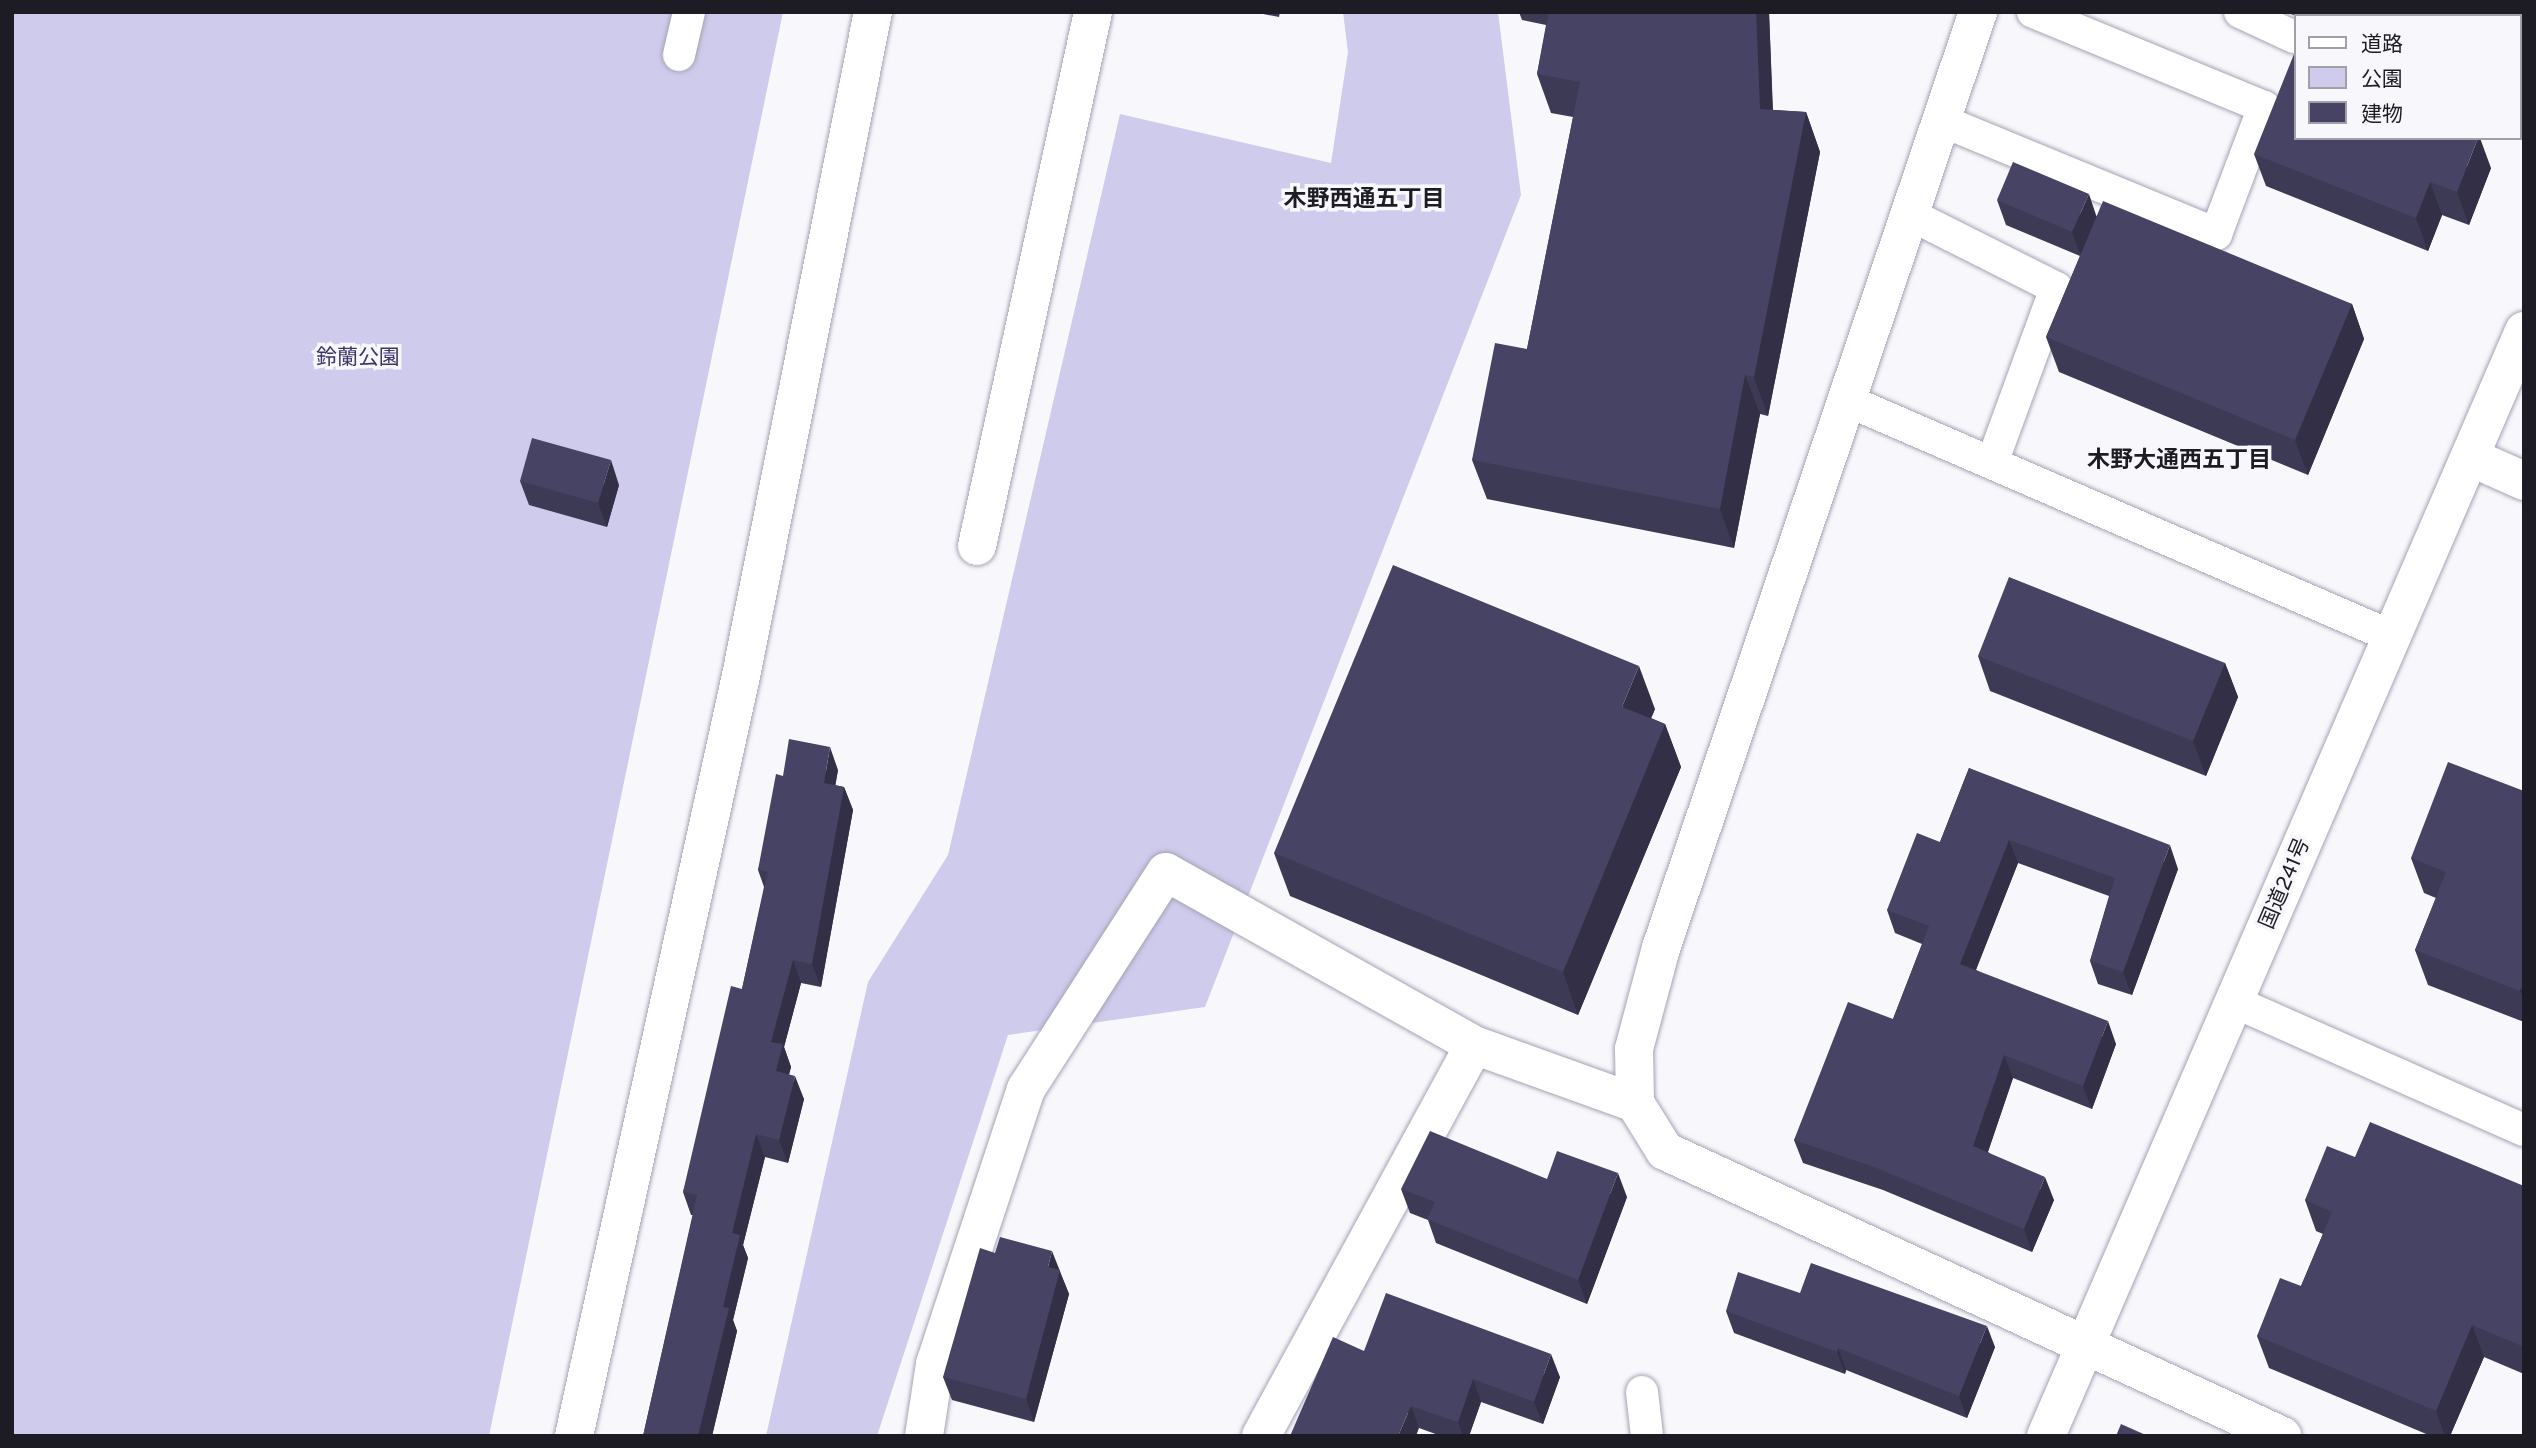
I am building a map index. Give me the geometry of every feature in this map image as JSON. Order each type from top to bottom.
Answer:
[{"type":"main road","points":[[573,1436],[741,676],[873,12]]},
{"type":"main road","points":[[977,546],[1093,12]]},
{"type":"main road","points":[[1978,12],[1661,948],[1634,1048],[1635,1103],[1665,1151],[2282,1436]]},
{"type":"main road","name":"国道241号","points":[[2046,1436],[2087,1348],[2524,331]]},
{"type":"main road","points":[[2470,457],[2524,481]]},
{"type":"main road","points":[[924,1436],[935,1364],[1026,1089],[1166,872],[1474,1045],[1635,1103]]},
{"type":"main road","points":[[1261,1436],[1474,1045]]},
{"type":"lane","points":[[679,55],[689,12]]},
{"type":"lane","points":[[1940,120],[2216,234],[2264,107],[2033,12]]},
{"type":"lane","points":[[2240,12],[2294,37]]},
{"type":"lane","points":[[1909,214],[2056,288],[1992,463]]},
{"type":"lane","points":[[1846,400],[2393,636]]},
{"type":"lane","points":[[2235,1002],[2524,1130]]},
{"type":"lane","points":[[1642,1392],[1647,1436]]},
{"type":"green space","name":"鈴蘭公園","points":[[12,12],[783,12],[489,1436],[12,1436]]},
{"type":"green space","points":[[1343,12],[1498,12],[1521,195],[1205,1007],[1008,1035],[877,1436],[766,1436],[868,982],[948,855],[1120,114],[1331,163],[1348,52]]},
{"type":"building","points":[[1549,12],[1756,12],[1760,109],[1806,112],[1754,377],[1745,375],[1720,509],[1472,460],[1495,343],[1527,349],[1580,82],[1537,74]]},
{"type":"building","points":[[2311,12],[2471,12],[2470,14],[2310,14]]},
{"type":"building","points":[[2294,54],[2294,140],[2477,140],[2457,192],[2430,182],[2416,218],[2254,154]]},
{"type":"building","points":[[2013,162],[2089,194],[2072,232],[1997,200]]},
{"type":"building","points":[[2103,201],[2352,304],[2295,440],[2046,337]]},
{"type":"building","points":[[532,438],[611,460],[598,503],[520,481]]},
{"type":"building","points":[[1393,565],[1639,666],[1622,707],[1665,724],[1563,972],[1274,853]]},
{"type":"building","points":[[2009,577],[2225,663],[2193,741],[1978,656]]},
{"type":"building","points":[[789,739],[830,747],[824,783],[844,787],[812,964],[793,960],[771,1042],[783,1044],[776,1071],[795,1076],[779,1140],[756,1134],[732,1233],[740,1235],[723,1307],[729,1308],[698,1436],[643,1436],[697,1195],[683,1192],[731,986],[742,989],[768,872],[758,870],[776,774],[783,776]]},
{"type":"building","points":[[2448,762],[2524,791],[2524,983],[2520,991],[2415,950],[2446,872],[2411,858]]},
{"type":"building","points":[[1969,768],[2170,845],[2123,972],[2090,961],[2115,878],[2009,840],[1960,964],[2108,1021],[2083,1086],[2004,1055],[1973,1146],[2045,1177],[2024,1229],[1874,1167],[1794,1140],[1848,1002],[1893,1019],[1929,926],[1887,910],[1917,833],[1940,842]]},
{"type":"building","points":[[2370,1122],[2524,1186],[2524,1347],[2472,1325],[2436,1411],[2257,1336],[2280,1278],[2301,1286],[2332,1212],[2305,1200],[2327,1146],[2355,1157]]},
{"type":"building","points":[[1430,1131],[1547,1179],[1557,1151],[1618,1173],[1578,1280],[1427,1219],[1435,1202],[1401,1189]]},
{"type":"building","points":[[1000,1237],[1052,1251],[1048,1267],[1060,1270],[1026,1399],[943,1377],[980,1248],[995,1253]]},
{"type":"building","points":[[1811,1263],[1987,1326],[1959,1396],[1838,1348],[1837,1352],[1726,1311],[1738,1272],[1800,1293]]},
{"type":"building","points":[[1386,1293],[1551,1354],[1534,1402],[1473,1379],[1458,1422],[1411,1406],[1398,1436],[1290,1436],[1333,1337],[1364,1351]]},
{"type":"building","points":[[2121,1424],[2148,1436],[2116,1436]]},
{"type":"district","name":"木野西通五丁目","points":[[1364,201]]},
{"type":"district","name":"木野大通西五丁目","points":[[2179,462]]}]
